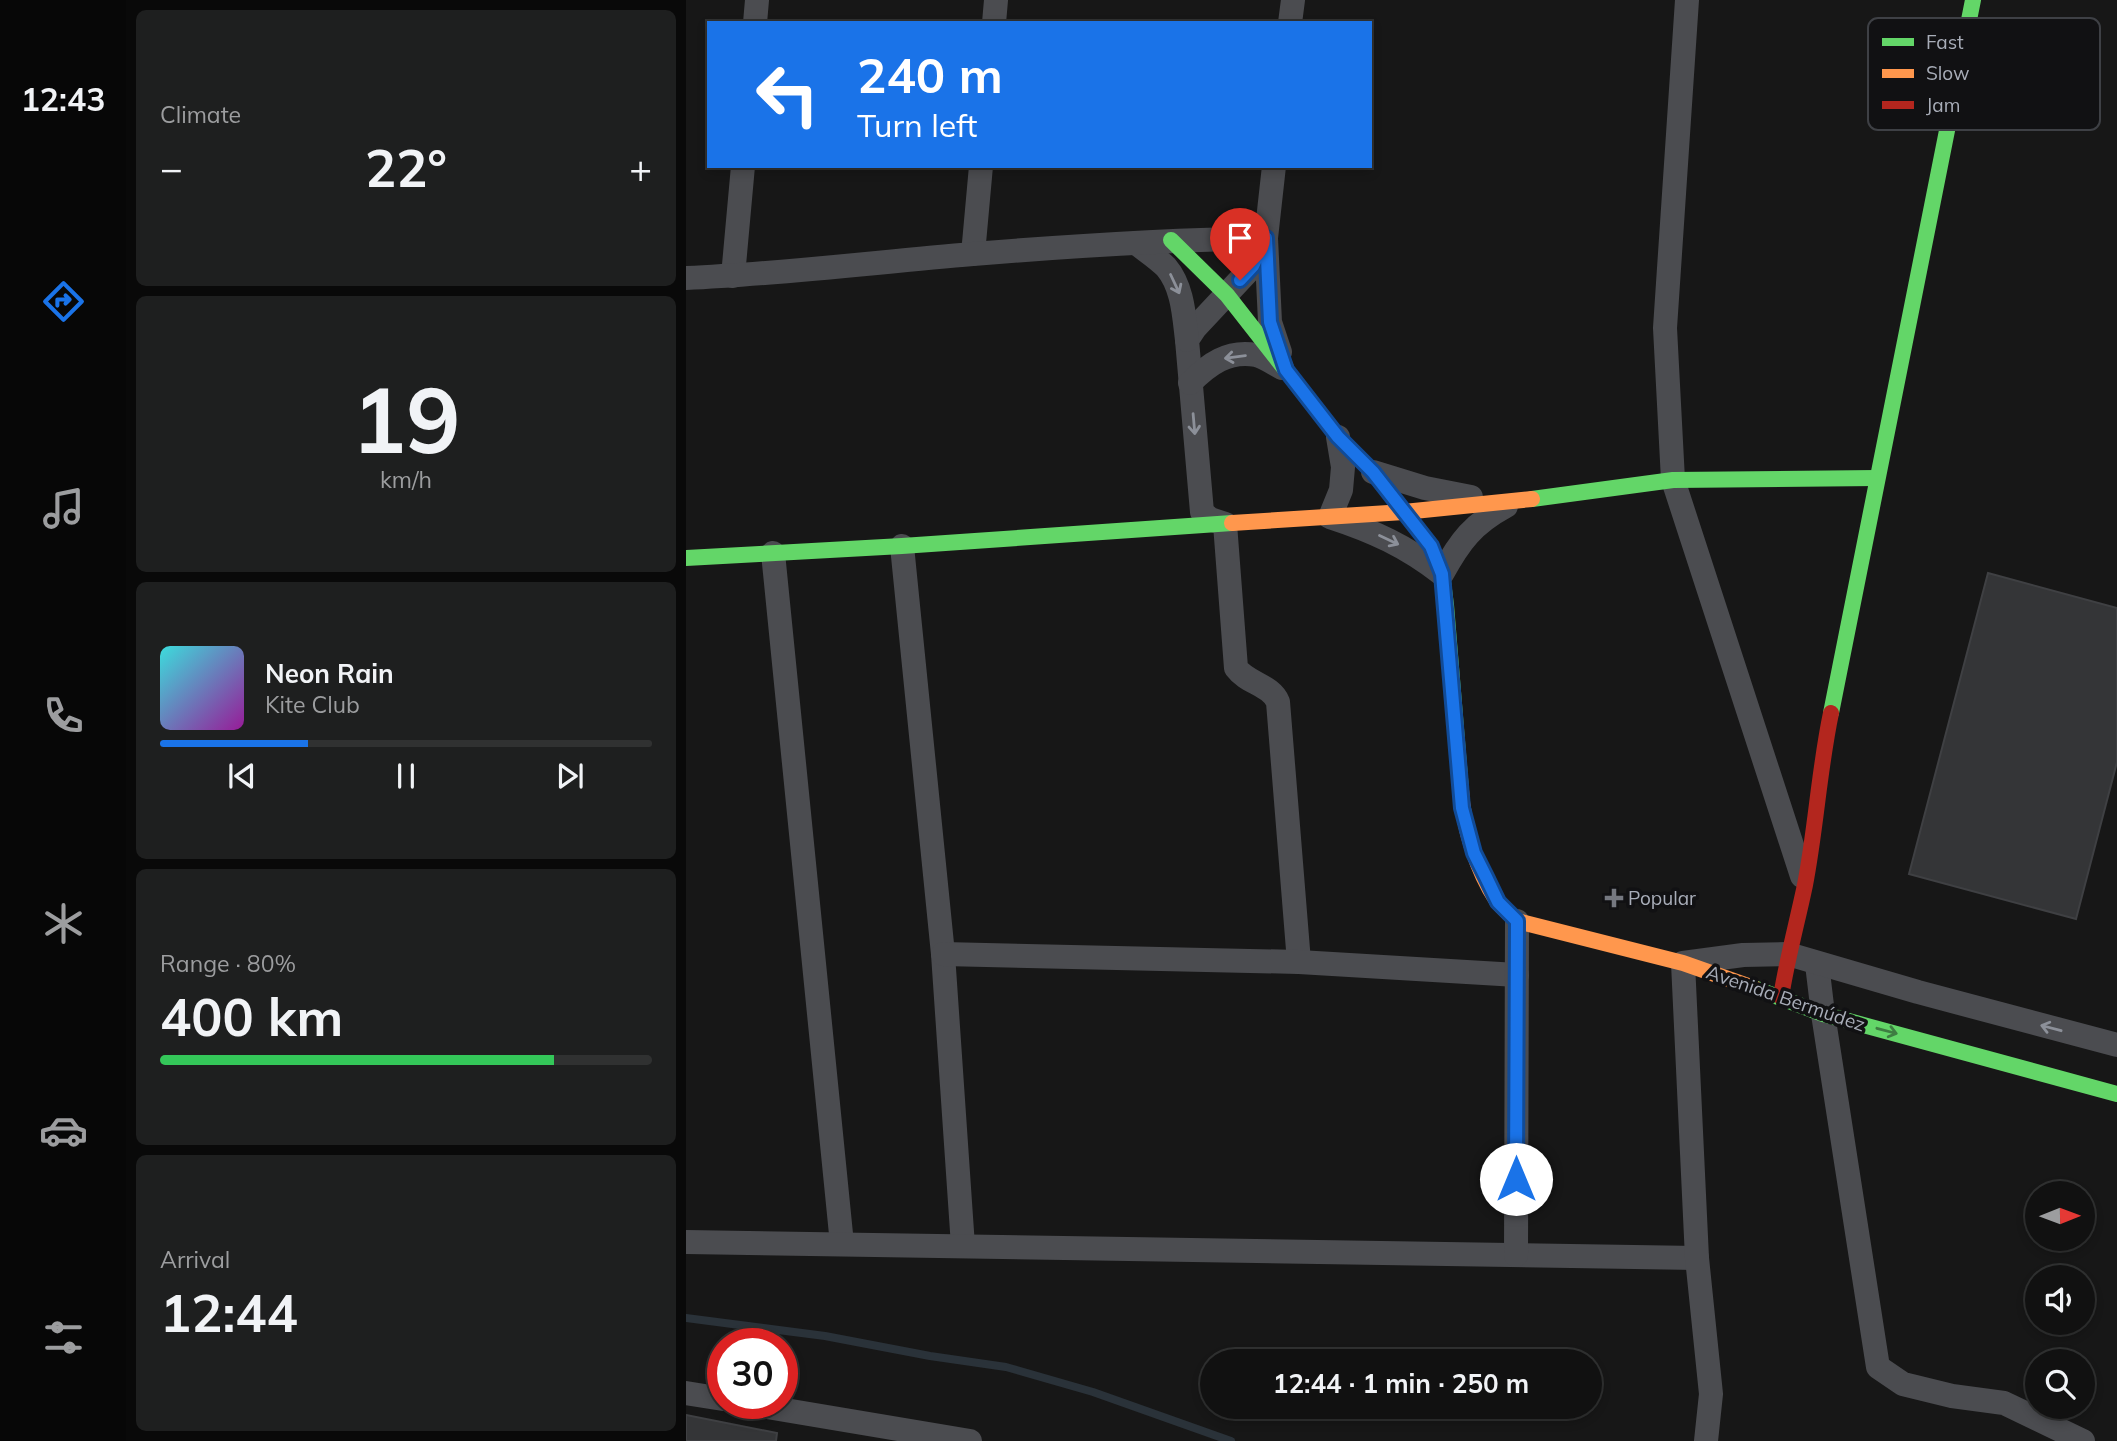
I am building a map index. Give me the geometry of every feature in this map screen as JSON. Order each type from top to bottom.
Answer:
[{"type":"street","points":[[755,21],[757,0]]},
{"type":"street","points":[[994,21],[996,0]]},
{"type":"street","points":[[1290,21],[1293,0]]},
{"type":"street","points":[[1687,0],[1665,328],[1673,480],[1805,884]]},
{"type":"street","points":[[1969,18],[1973,0]]},
{"type":"street","points":[[1781,997],[1805,884],[1824,747],[1947,130]]},
{"type":"street","points":[[733,276],[743,168]]},
{"type":"street","points":[[973,254],[981,168]]},
{"type":"street","points":[[1274,168],[1266,238],[1270,322],[1286,370]]},
{"type":"street","points":[[686,278],[1171,240],[1266,238]]},
{"type":"street","points":[[1187,340],[1253,266],[1266,238]]},
{"type":"street","points":[[1171,240],[1227,295],[1338,437],[1373,472],[1431,546],[1442,574],[1462,808],[1474,853],[1498,902],[1517,921],[1683,962],[1698,1258],[1711,1394],[1706,1441]]},
{"type":"street","points":[[1136,243],[1166,268],[1181,297],[1202,512],[1210,519],[1225,524]]},
{"type":"street","points":[[1190,383],[1212,362],[1233,355],[1257,356],[1286,370]]},
{"type":"street","points":[[1330,517],[1341,490],[1343,467],[1338,437]]},
{"type":"street","points":[[1373,472],[1425,488],[1478,499],[1516,501]]},
{"type":"street","points":[[686,558],[1404,512],[1516,501],[1673,480],[1877,478]]},
{"type":"street","points":[[1442,574],[1474,527],[1487,516],[1516,501]]},
{"type":"street","points":[[1330,517],[1398,544],[1442,574]]},
{"type":"street","points":[[1225,524],[1237,668],[1243,676],[1271,692],[1278,702],[1299,962]]},
{"type":"street","points":[[902,546],[943,954],[963,1246]]},
{"type":"street","points":[[773,553],[842,1244]]},
{"type":"street","points":[[1516,1255],[1517,921]]},
{"type":"street","points":[[943,954],[1299,962],[1517,975]]},
{"type":"street","name":"Avenida Bermúdez","points":[[1683,962],[1743,955],[1788,954],[2117,1045]]},
{"type":"street","name":"Avenida Bermúdez","points":[[1683,962],[1823,1014],[2117,1094]]},
{"type":"street","points":[[1817,964],[1878,1367],[1903,1384],[1952,1396],[2004,1403],[2082,1441]]},
{"type":"street","points":[[686,1242],[1698,1258]]},
{"type":"street","points":[[686,1393],[707,1396]]},
{"type":"street","points":[[798,1412],[970,1441]]},
{"type":"building","points":[[1988,573],[2117,608],[2117,762],[2076,919],[1909,874]]},
{"type":"building","points":[[686,1415],[777,1433],[776,1441],[686,1441]]},
{"type":"waterway","points":[[686,1318],[825,1336],[1006,1367],[1093,1392],[1231,1441]]},
{"type":"traffic: fast","points":[[1969,18],[1973,0]]},
{"type":"traffic: fast","points":[[1831,713],[1947,130]]},
{"type":"traffic: fast","points":[[1171,240],[1227,295],[1338,437],[1373,472],[1431,546],[1442,574],[1446,605],[1461,790]]},
{"type":"traffic: fast","points":[[1532,499],[1673,480],[1877,478]]},
{"type":"traffic: fast","points":[[686,558],[1232,523]]},
{"type":"traffic: fast","points":[[1754,988],[1823,1014],[2117,1094]]},
{"type":"traffic: slow","points":[[1232,523],[1404,512],[1532,499]]},
{"type":"traffic: slow","points":[[1461,790],[1468,833],[1477,862],[1497,901],[1517,921],[1683,963],[1754,988]]},
{"type":"traffic: jam","points":[[1781,997],[1809,864],[1831,713]]},
{"type":"place","name":"Popular","points":[[1614,898]]},
{"type":"route","points":[[1240,280],[1253,266],[1266,238],[1270,322],[1286,370],[1338,437],[1373,472],[1431,546],[1442,574],[1462,808],[1474,853],[1498,902],[1517,921],[1516,1179]]}]
